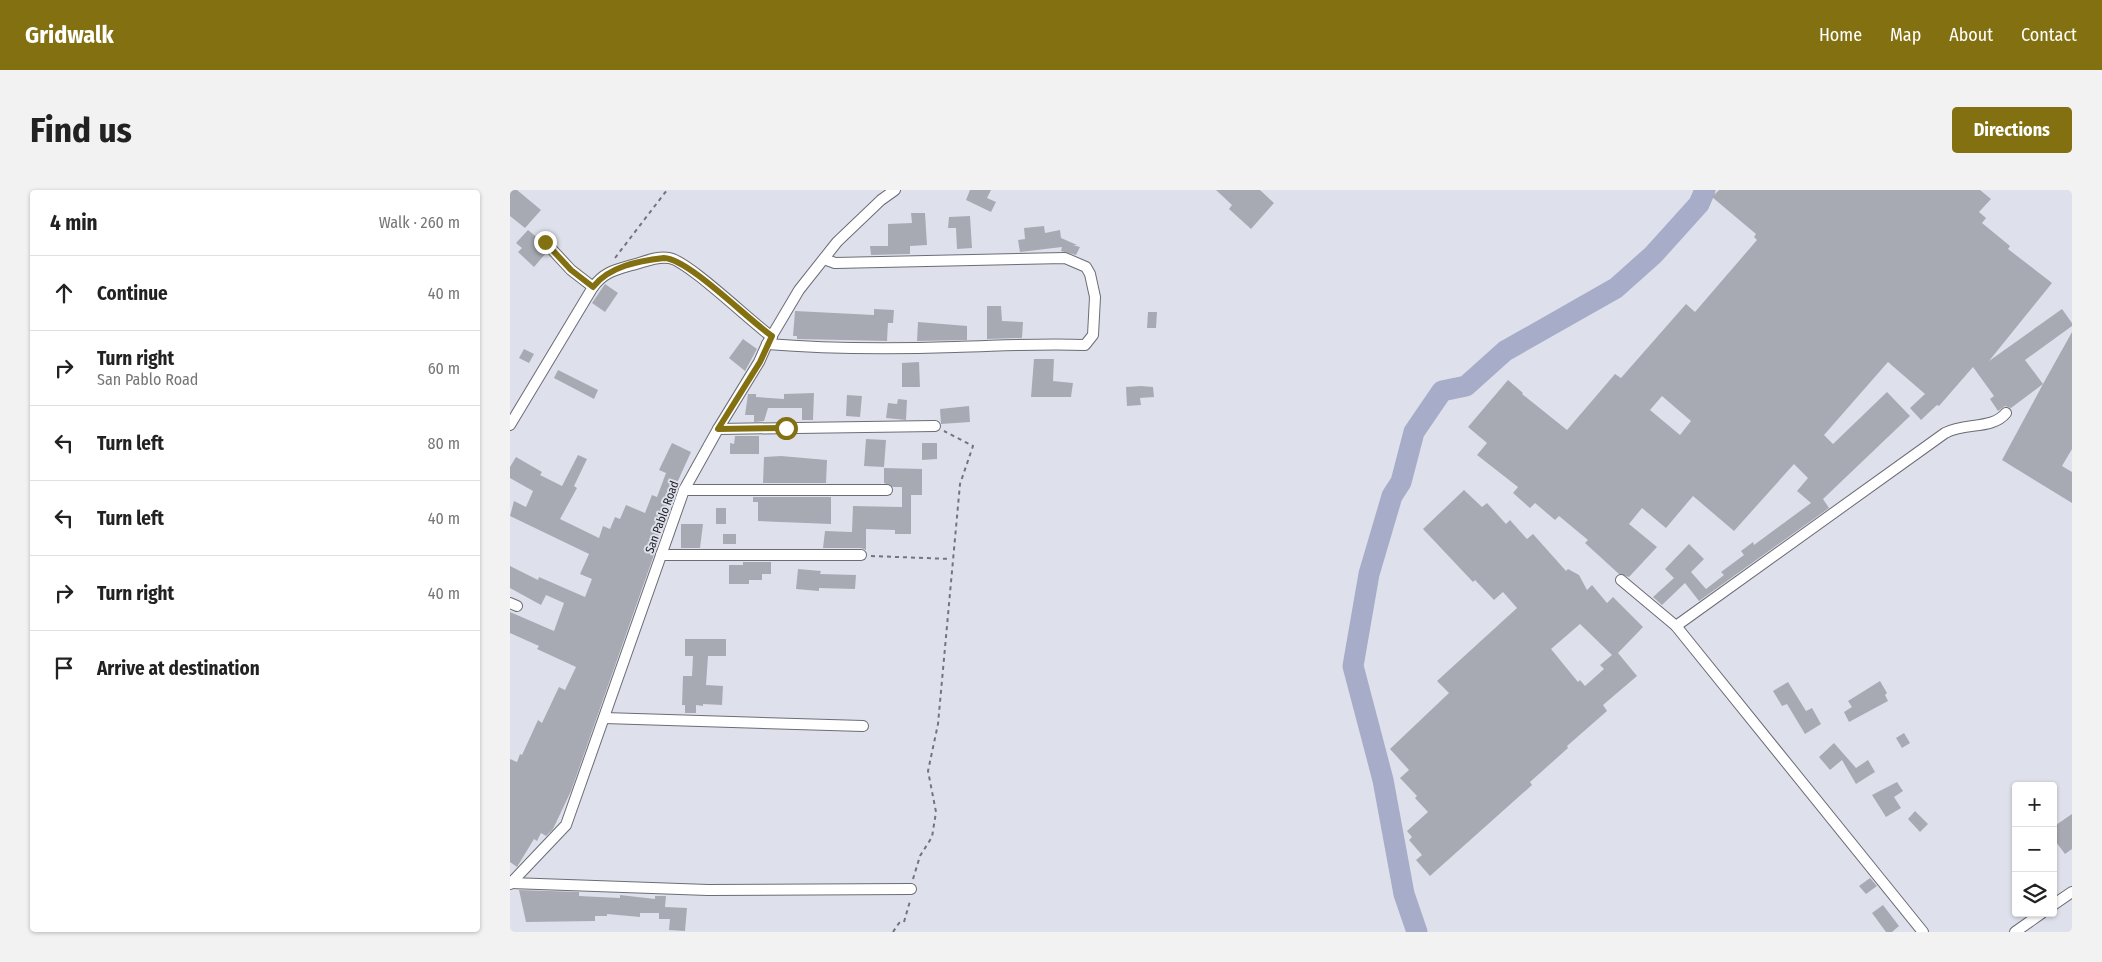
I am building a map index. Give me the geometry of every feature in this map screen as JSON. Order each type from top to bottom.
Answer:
[{"type":"street","name":"San Pablo Road","points":[[510,883],[566,825],[684,490],[718,429],[760,362],[769,340],[800,290],[844,236],[881,200],[895,190]]},
{"type":"street","points":[[545,242],[571,270],[593,287]]},
{"type":"street","points":[[510,425],[593,287],[601,277],[609,271],[646,260],[672,258],[698,276],[769,340],[816,348],[888,349],[1051,343],[1085,345],[1092,335],[1095,297],[1090,274],[1086,267],[1065,258],[835,262],[824,260]]},
{"type":"street","points":[[1676,626],[1945,432],[1962,426],[1993,423],[2006,413]]},
{"type":"street","points":[[718,429],[935,426]]},
{"type":"street","points":[[684,490],[887,490]]},
{"type":"street","points":[[661,555],[861,555]]},
{"type":"street","points":[[1621,580],[1676,626],[1923,932]]},
{"type":"street","points":[[604,718],[863,726]]},
{"type":"street","points":[[510,883],[708,890],[912,889]]},
{"type":"street","points":[[2057,902],[2072,892]]},
{"type":"street","points":[[2015,932],[2036,917]]},
{"type":"path","points":[[613,261],[667,190]]},
{"type":"path","points":[[893,932],[899,923],[904,922],[912,889],[913,875],[920,856],[932,837],[936,812],[928,771],[938,724],[960,484],[973,446],[935,426]]},
{"type":"path","points":[[861,555],[952,559]]},
{"type":"building","points":[[510,190],[517,190],[541,210],[525,228],[510,216]]},
{"type":"building","points":[[970,190],[991,190],[987,198],[996,202],[991,212],[966,200]]},
{"type":"building","points":[[1216,190],[1260,190],[1274,203],[1251,229],[1229,209],[1232,205]]},
{"type":"building","points":[[1719,190],[1980,190],[1991,199],[1979,212],[1986,218],[1982,223],[2010,246],[2008,249],[2052,283],[1989,361],[2062,309],[2072,323],[2072,326],[2025,360],[2043,384],[2011,408],[2005,406],[1998,411],[1990,399],[1994,396],[1973,367],[1939,406],[1937,405],[1921,420],[1910,408],[1925,394],[1888,362],[1824,435],[1833,444],[1887,392],[1910,416],[1823,499],[1829,508],[1699,601],[1685,583],[1662,605],[1653,597],[1674,578],[1665,569],[1689,544],[1704,559],[1691,572],[1706,589],[1724,575],[1721,572],[1744,555],[1741,551],[1753,542],[1754,545],[1811,503],[1797,491],[1808,478],[1794,464],[1734,531],[1693,496],[1666,528],[1642,508],[1629,524],[1657,547],[1629,577],[1619,574],[1585,543],[1588,540],[1559,516],[1555,520],[1535,503],[1530,508],[1513,493],[1518,487],[1477,455],[1487,443],[1468,427],[1508,380],[1522,394],[1567,430],[1615,374],[1621,378],[1686,304],[1695,312],[1757,240],[1754,237],[1756,234],[1712,197]],"holes":[[[1662,396],[1691,421],[1680,435],[1650,410]]]},
{"type":"building","points":[[911,213],[925,213],[927,245],[910,246],[910,254],[871,255],[870,246],[888,246],[888,224],[912,223]]},
{"type":"building","points":[[970,216],[972,248],[957,249],[956,228],[948,228],[949,217]]},
{"type":"building","points":[[1044,226],[1045,233],[1060,230],[1061,238],[1080,247],[1076,255],[1061,251],[1062,247],[1020,252],[1018,240],[1025,239],[1024,228]]},
{"type":"building","points":[[528,230],[539,239],[538,244],[546,253],[534,267],[518,252],[522,248],[516,243]]},
{"type":"building","points":[[605,284],[618,293],[605,312],[592,303]]},
{"type":"building","points":[[987,306],[1001,306],[1002,321],[1023,322],[1022,338],[987,339]]},
{"type":"building","points":[[874,309],[894,310],[893,323],[888,323],[887,341],[797,339],[797,336],[793,336],[795,311],[874,315]]},
{"type":"building","points":[[1148,312],[1157,312],[1156,328],[1147,328]]},
{"type":"building","points":[[918,322],[967,326],[967,340],[917,341]]},
{"type":"building","points":[[2072,332],[2072,449],[2062,466],[2072,472],[2072,503],[2002,460]]},
{"type":"building","points":[[743,339],[757,349],[745,371],[729,358]]},
{"type":"building","points":[[524,349],[534,354],[529,363],[519,358]]},
{"type":"building","points":[[1034,359],[1054,359],[1053,381],[1073,383],[1071,397],[1031,397]]},
{"type":"building","points":[[919,362],[920,387],[902,387],[902,363]]},
{"type":"building","points":[[558,370],[598,390],[594,399],[554,378]]},
{"type":"building","points":[[1126,387],[1153,387],[1154,397],[1140,398],[1141,405],[1127,406]]},
{"type":"building","points":[[814,393],[813,420],[802,420],[802,408],[768,408],[764,421],[754,422],[754,415],[745,415],[748,394],[756,394],[756,397],[784,399],[784,394]]},
{"type":"building","points":[[847,395],[862,396],[860,417],[846,416]]},
{"type":"building","points":[[898,399],[907,400],[906,420],[886,418],[888,403],[897,404]]},
{"type":"building","points":[[969,406],[970,422],[941,424],[940,409]]},
{"type":"building","points":[[735,436],[759,436],[759,454],[730,454],[730,443],[734,444]]},
{"type":"building","points":[[866,439],[886,440],[884,467],[864,466]]},
{"type":"building","points":[[672,443],[691,452],[672,494],[666,511],[669,513],[653,548],[656,549],[571,791],[553,829],[546,836],[541,833],[537,841],[534,839],[517,867],[510,862],[510,759],[517,762],[538,720],[542,723],[559,687],[565,690],[576,667],[537,649],[539,646],[510,633],[510,612],[554,631],[564,603],[546,595],[541,605],[510,588],[510,566],[538,580],[539,577],[585,597],[592,579],[580,574],[589,554],[510,516],[514,501],[526,507],[533,491],[510,478],[510,467],[516,457],[542,472],[540,475],[562,486],[578,455],[587,459],[574,486],[577,488],[560,519],[599,538],[603,526],[610,529],[615,517],[620,519],[626,505],[645,513],[652,495],[657,497],[666,473],[659,470]]},
{"type":"building","points":[[922,443],[937,443],[937,459],[922,460]]},
{"type":"building","points":[[781,456],[827,460],[826,483],[763,483],[764,457]]},
{"type":"building","points":[[884,468],[922,469],[922,495],[911,495],[911,534],[895,534],[895,530],[866,529],[866,550],[861,548],[823,548],[825,531],[852,532],[853,506],[902,507],[902,487],[893,487],[884,483]]},
{"type":"building","points":[[1464,490],[1482,507],[1487,503],[1506,524],[1510,520],[1527,539],[1533,534],[1566,571],[1568,569],[1579,575],[1587,590],[1592,585],[1607,603],[1613,597],[1643,627],[1618,653],[1637,676],[1603,705],[1607,711],[1530,782],[1532,785],[1430,876],[1416,860],[1422,855],[1409,840],[1412,837],[1407,831],[1428,812],[1415,798],[1417,796],[1400,778],[1409,770],[1390,749],[1449,693],[1437,681],[1517,608],[1503,592],[1494,600],[1475,580],[1473,582],[1423,529]],"holes":[[[1580,624],[1612,655],[1600,665],[1604,669],[1585,686],[1580,680],[1578,682],[1551,649]]]},
{"type":"building","points":[[753,497],[831,497],[831,524],[758,521],[758,502],[753,502]]},
{"type":"building","points":[[716,508],[726,508],[726,524],[716,524]]},
{"type":"building","points":[[681,524],[703,524],[700,548],[681,548]]},
{"type":"building","points":[[723,534],[736,534],[736,544],[723,544]]},
{"type":"building","points":[[743,562],[771,562],[771,574],[762,574],[762,580],[749,580],[749,584],[729,584],[729,565],[743,565]]},
{"type":"building","points":[[798,569],[821,571],[820,574],[856,575],[855,589],[819,588],[819,591],[796,589]]},
{"type":"building","points":[[685,639],[726,639],[726,656],[708,656],[706,685],[723,686],[722,705],[696,705],[696,713],[685,713],[685,705],[682,705],[683,676],[692,676],[693,656],[685,656]]},
{"type":"building","points":[[1880,681],[1887,693],[1885,695],[1888,701],[1849,722],[1844,712],[1852,707],[1848,701]]},
{"type":"building","points":[[1788,682],[1806,711],[1812,708],[1821,724],[1805,734],[1787,704],[1782,706],[1773,691]]},
{"type":"building","points":[[1904,733],[1910,743],[1902,748],[1896,738]]},
{"type":"building","points":[[1834,743],[1856,768],[1868,760],[1875,772],[1856,784],[1842,760],[1830,770],[1819,757]]},
{"type":"building","points":[[1897,782],[1903,791],[1894,797],[1901,808],[1886,817],[1872,795]]},
{"type":"building","points":[[1915,811],[1928,824],[1920,832],[1908,819]]},
{"type":"building","points":[[2072,814],[2072,849],[2065,854],[2057,843],[2057,824]]},
{"type":"building","points":[[1870,878],[1877,886],[1866,894],[1859,886]]},
{"type":"building","points":[[519,890],[579,892],[579,896],[620,898],[620,895],[655,899],[655,896],[666,896],[665,907],[687,908],[685,931],[669,930],[670,919],[659,919],[659,913],[640,913],[640,917],[607,914],[607,916],[595,916],[595,921],[526,922]]},
{"type":"building","points":[[1883,905],[1899,926],[1892,932],[1886,932],[1872,913]]},
{"type":"waterway","points":[[1417,932],[1404,894],[1383,780],[1353,666],[1369,574],[1392,496],[1401,482],[1414,432],[1442,391],[1466,386],[1505,351],[1616,288],[1653,255],[1699,204],[1705,190]]},
{"type":"route","points":[[545,242],[571,270],[593,287],[609,271],[646,260],[672,258],[684,265],[756,326],[772,336],[760,362],[718,429],[786,428]]}]
